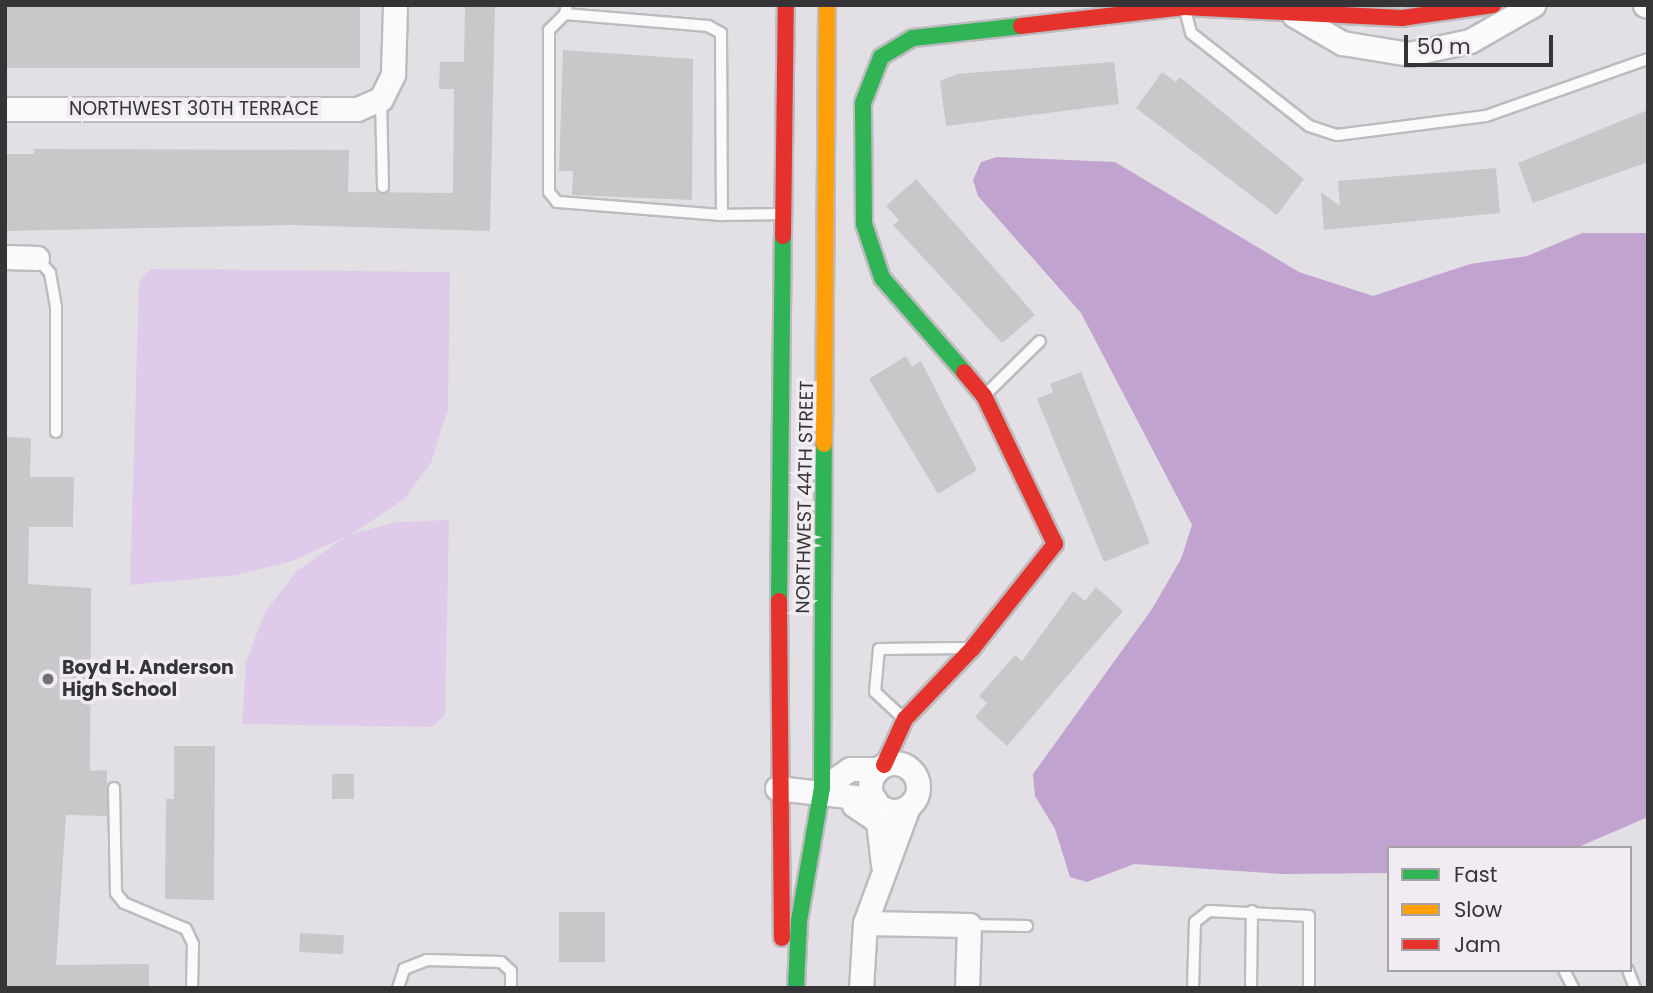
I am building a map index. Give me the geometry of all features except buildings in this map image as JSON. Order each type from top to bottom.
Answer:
[{"type":"street","points":[[381,99],[393,74],[395,5]]},
{"type":"street","name":"NORTHWEST 44TH STREET","points":[[783,988],[777,788],[786,5]]},
{"type":"street","name":"NORTHWEST 44TH STREET","points":[[796,988],[799,921],[822,788],[827,5]]},
{"type":"street","points":[[890,813],[872,780],[889,767],[905,719],[972,649],[1055,544],[985,396],[882,278],[864,224],[863,103],[880,57],[913,38],[1184,7],[1443,17],[1493,5]]},
{"type":"street","points":[[1288,11],[1342,43],[1409,54],[1470,41],[1533,5]]},
{"type":"street","name":"NORTHWEST 30TH TERRACE","points":[[5,108],[357,109],[381,99]]},
{"type":"street","points":[[5,257],[37,258]]},
{"type":"street","points":[[822,788],[850,769],[889,767],[918,783],[890,813],[883,865],[865,923],[861,988]]},
{"type":"street","points":[[777,788],[822,788],[847,800],[890,813]]},
{"type":"street","points":[[865,923],[969,925],[967,988]]},
{"type":"lane","points":[[1184,7],[1191,33],[1309,126],[1338,135],[1486,116],[1648,59]]},
{"type":"lane","points":[[722,215],[721,33],[708,26],[566,10],[549,30],[549,192],[572,205],[690,208],[722,215],[783,214]]},
{"type":"lane","points":[[381,99],[383,187]]},
{"type":"lane","points":[[37,258],[50,273],[55,307],[56,432]]},
{"type":"lane","points":[[985,396],[1040,341]]},
{"type":"lane","points":[[905,719],[875,692],[879,649],[972,649]]},
{"type":"lane","points":[[114,788],[116,893],[124,903],[186,929],[193,944],[192,988]]},
{"type":"lane","points":[[1193,988],[1200,913],[1252,911],[1309,916],[1309,988]]},
{"type":"lane","points":[[1251,988],[1252,911]]},
{"type":"lane","points":[[969,925],[1027,926]]},
{"type":"lane","points":[[398,988],[404,969],[427,960],[501,962],[510,971],[511,988]]},
{"type":"lane","points":[[1565,972],[1573,988]]},
{"type":"shaded area","points":[[997,157],[1115,162],[1299,272],[1373,296],[1470,264],[1527,256],[1582,233],[1648,233],[1648,817],[1581,846],[1387,846],[1387,873],[1282,874],[1134,864],[1087,882],[1070,877],[1055,829],[1035,796],[1033,774],[1152,609],[1181,559],[1192,525],[1081,313],[978,196],[973,180],[981,162]]},
{"type":"shaded area","points":[[151,269],[450,272],[448,409],[431,463],[404,499],[352,534],[397,522],[449,520],[445,715],[432,727],[242,724],[246,662],[265,612],[297,571],[345,537],[293,561],[236,575],[130,585],[139,281]]},
{"type":"traffic: fast","points":[[964,372],[882,278],[864,224],[863,103],[881,57],[913,38],[1021,26]]},
{"type":"traffic: fast","points":[[779,601],[783,236]]},
{"type":"traffic: fast","points":[[796,988],[799,921],[822,788],[824,444]]},
{"type":"traffic: slow","points":[[824,444],[827,5]]},
{"type":"traffic: jam","points":[[783,236],[786,5]]},
{"type":"traffic: jam","points":[[1021,26],[1184,7],[1402,18],[1493,5]]},
{"type":"traffic: jam","points":[[884,765],[905,719],[972,649],[1055,544],[984,396],[964,372]]},
{"type":"traffic: jam","points":[[779,601],[782,938]]},
{"type":"place","name":"Boyd H. Anderson High School","points":[[48,679]]}]
